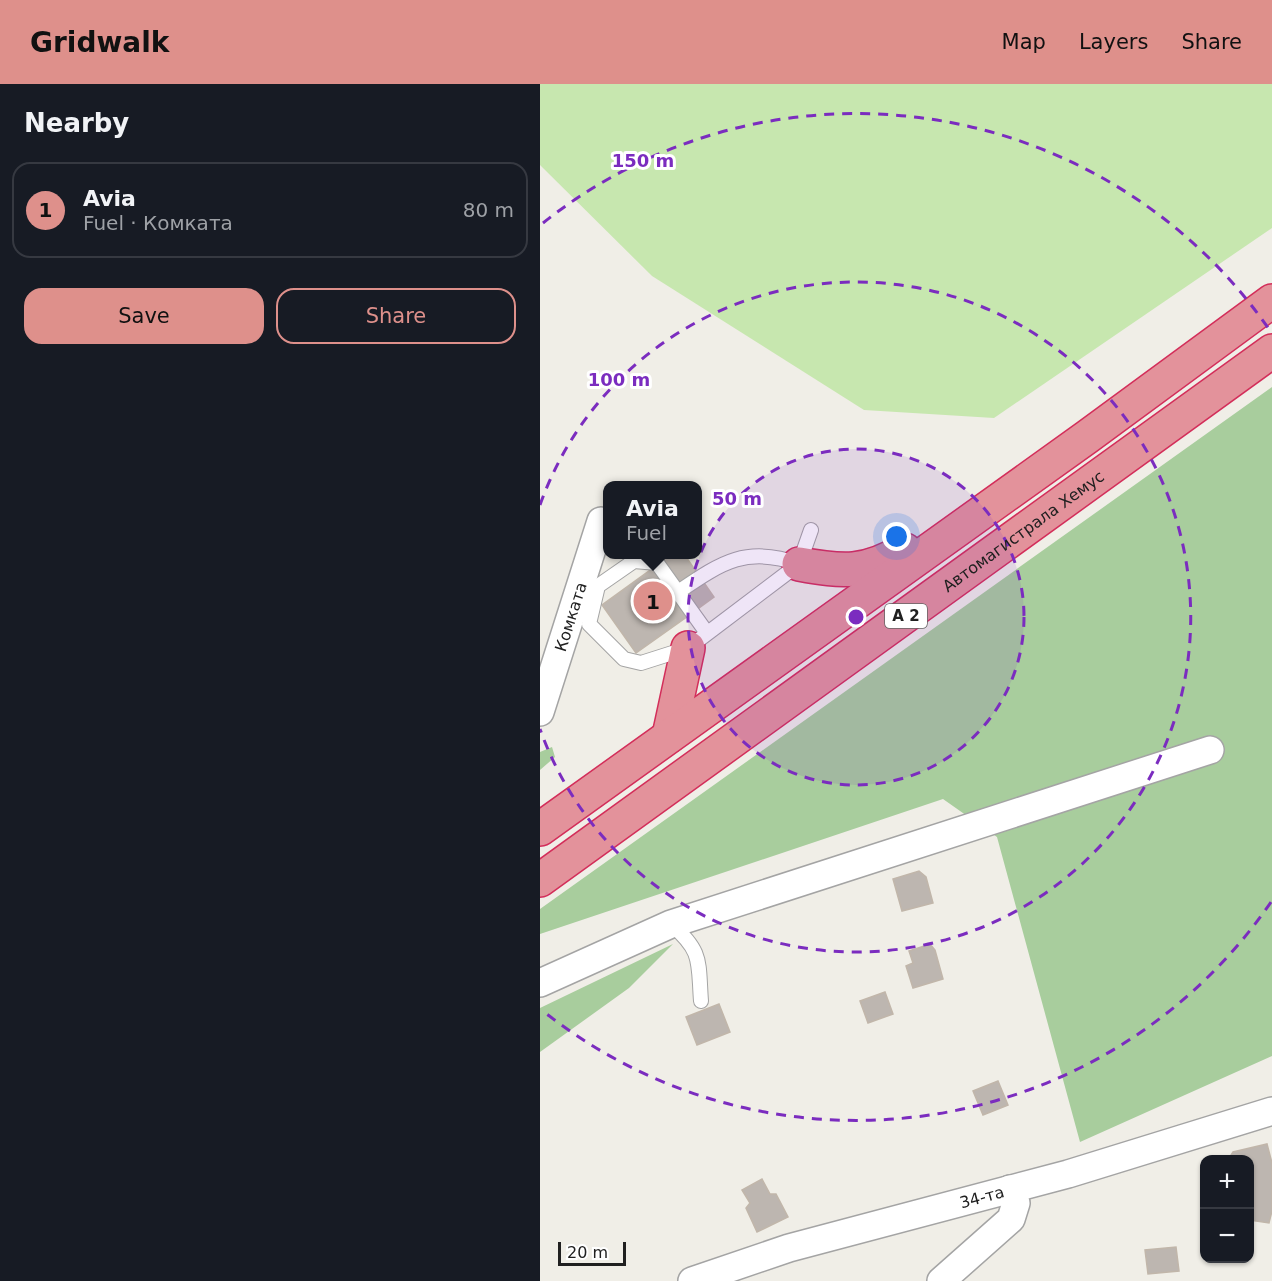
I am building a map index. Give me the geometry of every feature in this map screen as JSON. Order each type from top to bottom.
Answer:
[{"type":"highway","name":"A 2","points":[[540,829],[1087,437],[1272,301]]},
{"type":"highway","name":"Автомагистрала Хемус","points":[[540,880],[1272,351]]},
{"type":"highway","points":[[799,564],[846,571],[877,565],[1087,437]]},
{"type":"highway","points":[[669,736],[698,640]]},
{"type":"street","name":"Комката","points":[[540,712],[579,621],[602,521]]},
{"type":"street","points":[[540,983],[671,924],[1210,750]]},
{"type":"street","name":"34-та","points":[[692,1281],[789,1248],[1010,1190],[1272,1111]]},
{"type":"street","points":[[941,1281],[1011,1219],[1016,1203],[1010,1190]]},
{"type":"lane","points":[[698,640],[678,592],[657,563],[634,561],[598,586],[579,621],[624,659],[641,663],[698,640],[799,564],[811,530]]},
{"type":"lane","points":[[678,592],[709,571],[736,560],[774,555],[799,564]]},
{"type":"lane","points":[[671,924],[689,940],[698,954],[701,1001]]},
{"type":"green space","points":[[540,84],[1272,84],[1272,228],[994,418],[864,410],[652,276],[540,165]]},
{"type":"green space","points":[[1272,387],[1272,1056],[1080,1142],[997,837],[943,799],[540,934],[540,909]]},
{"type":"green space","points":[[552,747],[555,757],[540,770],[540,752]]},
{"type":"green space","points":[[673,944],[629,988],[540,1052],[540,1008]]},
{"type":"building","points":[[647,559],[687,559],[714,597],[688,616]]},
{"type":"building","points":[[653,568],[688,616],[636,653],[602,605]]},
{"type":"building","points":[[919,871],[926,877],[933,903],[902,911],[893,879]]},
{"type":"building","points":[[930,944],[935,950],[943,979],[913,988],[906,966],[913,963],[909,951]]},
{"type":"building","points":[[885,992],[893,1014],[868,1023],[860,1001]]},
{"type":"building","points":[[719,1004],[730,1032],[697,1045],[686,1017]]},
{"type":"building","points":[[998,1081],[1008,1105],[983,1115],[973,1091]]},
{"type":"building","points":[[1267,1144],[1272,1163],[1272,1211],[1269,1223],[1254,1221],[1254,1155],[1231,1155],[1233,1152]]},
{"type":"building","points":[[762,1179],[770,1194],[776,1194],[788,1217],[757,1232],[746,1208],[750,1203],[742,1190]]},
{"type":"building","points":[[1176,1247],[1179,1271],[1148,1274],[1145,1250]]},
{"type":"place","name":"Avia","points":[[653,601]]}]
